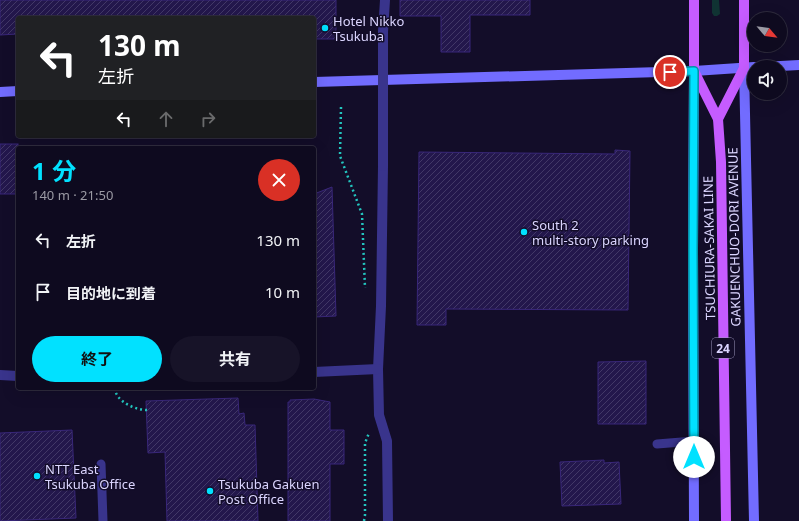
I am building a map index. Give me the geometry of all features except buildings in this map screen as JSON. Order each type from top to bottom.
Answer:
[{"type":"main road","name":"24","points":[[694,0],[694,71]]},
{"type":"main road","name":"GAKUENCHUO-DORI AVENUE","points":[[744,0],[748,60]]},
{"type":"main road","name":"TSUCHIURA-SAKAI LINE","points":[[694,71],[718,119],[721,162],[726,521]]},
{"type":"main road","points":[[718,119],[747,71]]},
{"type":"street","points":[[385,0],[383,32],[381,306],[378,369],[379,415],[387,441],[388,521]]},
{"type":"street","points":[[787,66],[799,65]]},
{"type":"street","points":[[316,82],[747,68]]},
{"type":"street","points":[[694,71],[694,521]]},
{"type":"street","points":[[0,92],[16,91]]},
{"type":"street","name":"GAKUENCHUO-DORI AVENUE","points":[[749,100],[754,521]]},
{"type":"street","points":[[316,372],[378,369]]},
{"type":"street","points":[[0,376],[16,376]]},
{"type":"lane","points":[[657,444],[694,441]]},
{"type":"lane","points":[[101,464],[103,521]]},
{"type":"path","points":[[341,107],[340,156],[362,214],[365,288],[381,306]]},
{"type":"path","points":[[115,390],[121,400],[138,410],[146,410]]},
{"type":"path","points":[[364,521],[364,443],[379,415]]},
{"type":"green space","points":[[712,0],[719,0],[720,14],[717,16],[714,16],[712,13]]},
{"type":"place","name":"Hotel Nikko Tsukuba","points":[[325,28]]},
{"type":"place","name":"South 2 multi-story parking","points":[[524,232]]},
{"type":"place","name":"NTT East Tsukuba Office","points":[[37,476]]},
{"type":"place","name":"Tsukuba Gakuen Post Office","points":[[210,491]]},
{"type":"route","points":[[670,72],[694,71],[694,457]]}]
